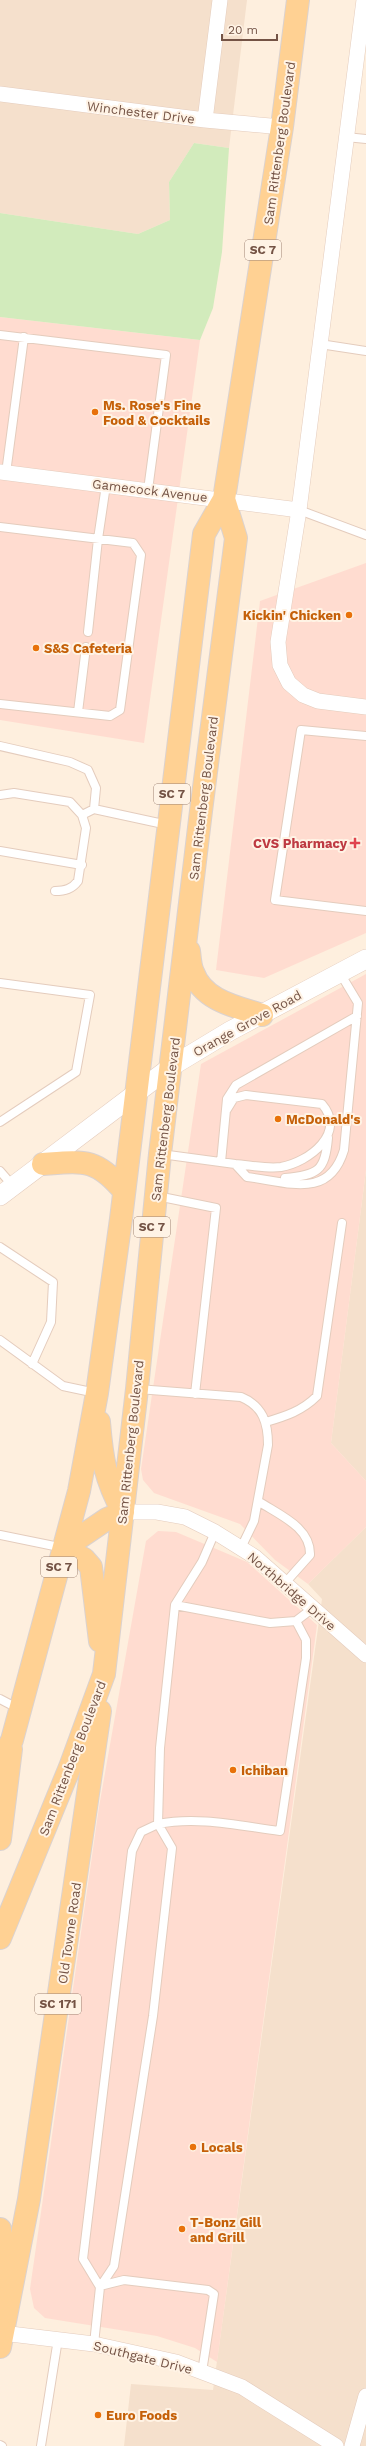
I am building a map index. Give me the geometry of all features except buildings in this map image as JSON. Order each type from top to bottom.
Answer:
[{"type":"main road","name":"Sam Rittenberg Boulevard","points":[[0,1766],[12,1740],[79,1491],[97,1393],[124,1191],[204,534],[224,499],[282,127],[298,0]]},
{"type":"main road","name":"Sam Rittenberg Boulevard","points":[[0,1938],[70,1768],[104,1674],[137,1389],[160,1154],[236,538],[224,499]]},
{"type":"main road","points":[[187,937],[193,973],[206,991],[223,1003],[262,1015]]},
{"type":"main road","points":[[43,1164],[82,1161],[100,1168],[124,1191]]},
{"type":"main road","points":[[97,1393],[104,1469],[109,1486],[123,1512],[107,1519],[64,1548],[84,1559],[91,1567],[104,1674]]},
{"type":"main road","name":"Old Towne Road","points":[[1,2340],[29,2199],[91,1781],[104,1674]]},
{"type":"main road","points":[[0,1839],[12,1740]]},
{"type":"main road","points":[[0,2229],[2,2260],[1,2340]]},
{"type":"street","points":[[205,120],[220,0]]},
{"type":"street","points":[[364,0],[300,510],[278,642],[280,665],[289,683],[303,695],[318,701],[366,707]]},
{"type":"street","name":"Winchester Drive","points":[[0,94],[205,120],[282,127]]},
{"type":"street","name":"Gamecock Avenue","points":[[3,473],[224,499],[300,510]]},
{"type":"street","name":"Orange Grove Road","points":[[7,1191],[172,1066],[262,1015],[366,960]]},
{"type":"street","name":"Northbridge Drive","points":[[123,1512],[157,1512],[185,1517],[215,1532],[255,1557],[366,1655]]},
{"type":"street","name":"Southgate Drive","points":[[1,2340],[58,2340],[94,2344],[176,2362],[242,2387],[336,2446]]},
{"type":"street","points":[[352,2446],[366,2396]]},
{"type":"lane","points":[[346,137],[366,139]]},
{"type":"lane","points":[[0,334],[166,355],[148,490]]},
{"type":"lane","points":[[3,473],[24,337]]},
{"type":"lane","points":[[320,344],[366,351]]},
{"type":"lane","points":[[88,632],[98,539],[106,485]]},
{"type":"lane","points":[[300,510],[366,535]]},
{"type":"lane","points":[[0,527],[132,543],[140,555],[120,710],[110,716],[0,704]]},
{"type":"lane","points":[[78,712],[86,647]]},
{"type":"lane","points":[[366,736],[301,730],[275,900],[366,911]]},
{"type":"lane","points":[[0,746],[70,762],[88,770],[96,788],[94,809]]},
{"type":"lane","points":[[0,795],[14,793],[70,802],[82,815],[86,828],[82,864],[78,881],[74,887],[64,891],[55,891]]},
{"type":"lane","points":[[82,815],[94,809],[168,825]]},
{"type":"lane","points":[[0,851],[82,864]]},
{"type":"lane","points":[[234,1164],[247,1177],[311,1184],[331,1176],[339,1166],[344,1150],[358,1004],[340,973]]},
{"type":"lane","points":[[0,983],[90,995],[76,1072],[0,1122]]},
{"type":"lane","points":[[221,1162],[226,1111],[230,1091],[241,1080],[357,1016]]},
{"type":"lane","points":[[226,1111],[234,1098],[246,1095],[322,1104],[330,1113],[326,1157],[322,1167],[304,1176],[285,1178],[243,1173]]},
{"type":"lane","points":[[160,1154],[234,1164],[278,1167],[293,1164],[324,1144],[330,1126]]},
{"type":"lane","points":[[0,1171],[7,1191]]},
{"type":"lane","points":[[156,1196],[216,1208],[195,1394]]},
{"type":"lane","points":[[266,1422],[290,1415],[306,1407],[317,1396],[342,1223]]},
{"type":"lane","points":[[0,1247],[53,1282],[51,1322],[32,1364]]},
{"type":"lane","points":[[0,1340],[63,1386],[97,1393]]},
{"type":"lane","points":[[137,1389],[241,1397],[251,1401],[262,1413],[266,1422],[268,1445],[254,1521],[241,1548]]},
{"type":"lane","points":[[258,1501],[306,1535],[310,1545],[310,1555],[285,1583]]},
{"type":"lane","points":[[94,2344],[100,2287],[114,2266],[153,2016],[172,1848],[158,1824],[160,1748],[175,1605],[202,1562],[215,1532]]},
{"type":"lane","points":[[0,1535],[64,1548]]},
{"type":"lane","points":[[175,1605],[270,1623],[296,1621],[313,1608]]},
{"type":"lane","points":[[100,2287],[83,2259],[132,1851],[142,1832],[158,1824],[175,1820],[201,1821],[280,1831],[306,1658],[306,1640],[296,1621]]},
{"type":"lane","points":[[0,1699],[20,1709]]},
{"type":"lane","points":[[100,2287],[124,2280],[208,2290],[214,2294],[202,2372]]},
{"type":"lane","points":[[41,2446],[58,2340]]},
{"type":"shaded area","points":[[0,0],[247,0],[229,148],[194,143],[169,182],[170,220],[138,234],[0,213]]},
{"type":"shaded area","points":[[0,317],[200,340],[144,743],[0,720]]},
{"type":"shaded area","points":[[366,563],[366,933],[264,978],[216,970],[260,601]]},
{"type":"shaded area","points":[[366,974],[366,1170],[331,1443],[366,1481],[366,1527],[308,1584],[275,1560],[240,1524],[154,1493],[143,1480],[141,1469],[201,1064]]},
{"type":"shaded area","points":[[366,1170],[366,1481],[331,1443]]},
{"type":"shaded area","points":[[366,1527],[366,2446],[124,2446],[131,2384],[213,2390],[322,1599],[308,1584]]},
{"type":"shaded area","points":[[158,1531],[176,1532],[247,1562],[317,1625],[217,2362],[195,2348],[157,2336],[45,2318],[34,2308],[30,2289],[99,1807],[146,1541]]},
{"type":"green space","points":[[194,143],[229,148],[222,252],[213,308],[200,340],[0,317],[0,213],[138,234],[170,220],[169,182]]},
{"type":"place","name":"Ms. Rose's Fine Food & Cocktails","points":[[95,412]]},
{"type":"place","name":"Kickin' Chicken","points":[[349,615]]},
{"type":"place","name":"S&S Cafeteria","points":[[36,648]]},
{"type":"place","name":"CVS Pharmacy","points":[[355,843]]},
{"type":"place","name":"McDonald's","points":[[278,1119]]},
{"type":"place","name":"Ichiban","points":[[233,1770]]},
{"type":"place","name":"Locals","points":[[193,2147]]},
{"type":"place","name":"T-Bonz Gill and Grill","points":[[182,2229]]},
{"type":"place","name":"Euro Foods","points":[[98,2415]]}]
